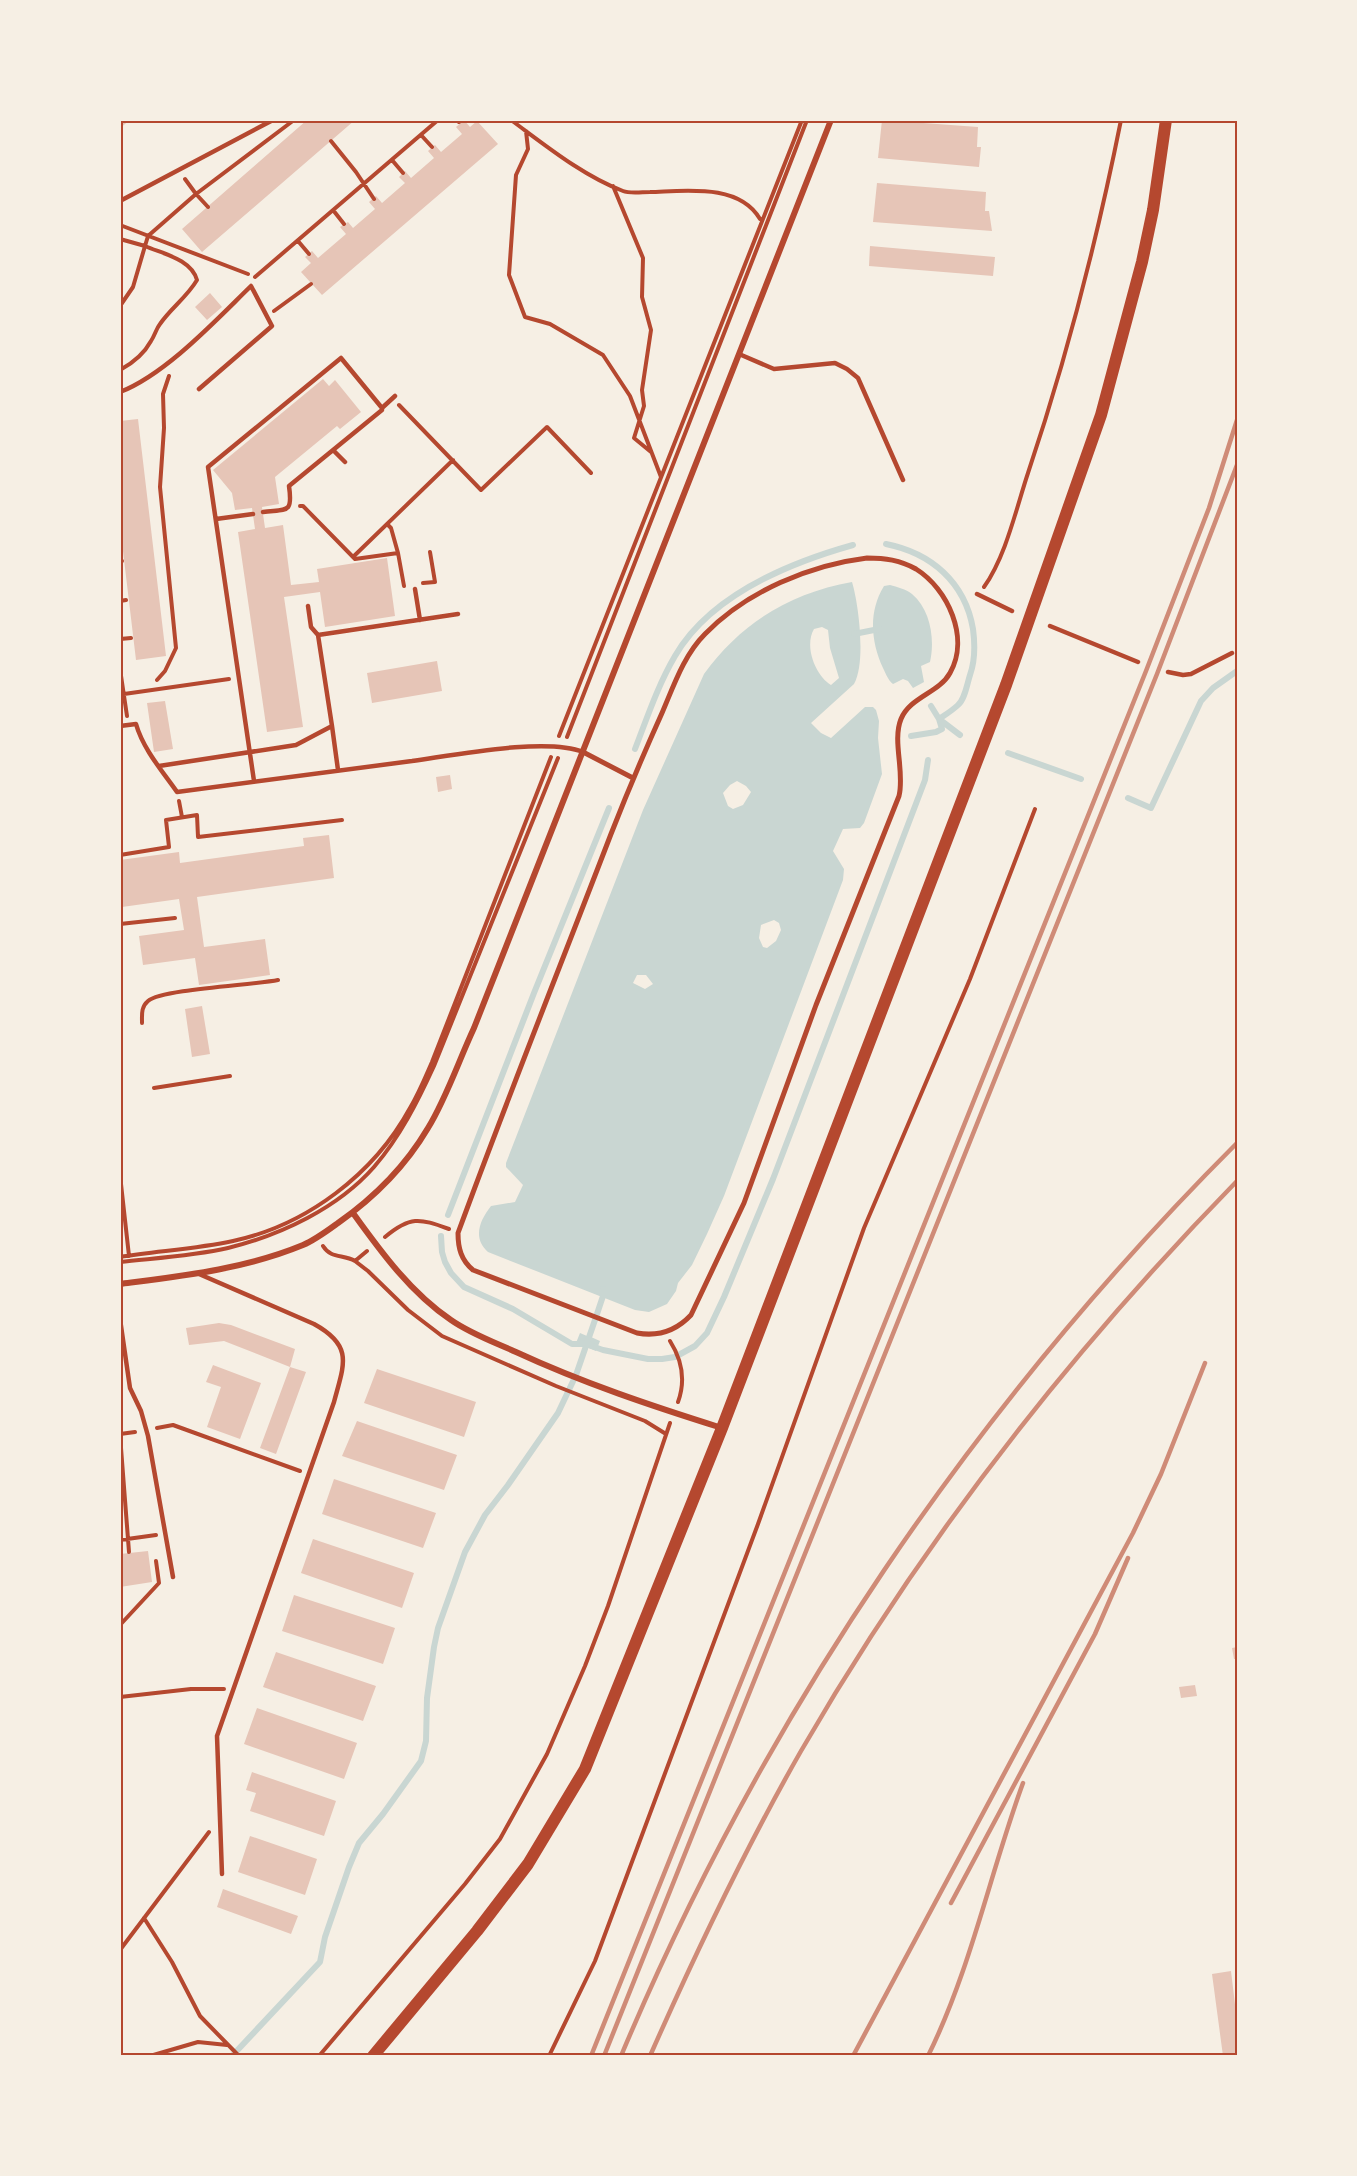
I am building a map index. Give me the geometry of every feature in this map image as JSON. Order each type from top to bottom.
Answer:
[{"type":"main road","points":[[373,2056],[477,1931],[528,1864],[585,1768],[722,1428],[1006,685],[1101,415],[1142,262],[1153,210],[1166,120]]},
{"type":"street","points":[[120,1284],[199,1274],[259,1261],[305,1244],[353,1213],[375,1194],[402,1168],[429,1127],[474,1028],[831,120]]},
{"type":"street","points":[[867,558],[885,558],[896,560],[917,570],[943,597],[949,607],[956,624],[958,640],[951,671],[945,680],[919,698],[902,716],[898,738],[902,785],[899,796],[816,1005],[744,1203],[691,1315],[676,1328],[664,1333],[649,1335],[637,1333],[473,1270],[462,1257],[458,1246],[458,1233],[633,778],[680,671],[692,650],[716,624],[754,597],[796,577],[829,565],[867,558]]},
{"type":"street","points":[[583,752],[633,778]]},
{"type":"street","points":[[353,1213],[406,1281],[450,1320],[468,1331],[561,1372],[722,1428]]},
{"type":"lane","points":[[120,201],[273,120]]},
{"type":"lane","points":[[120,392],[131,388],[201,336],[250,286],[272,326],[199,388]]},
{"type":"lane","points":[[739,354],[774,369],[836,363],[847,369],[858,378],[903,480]]},
{"type":"lane","points":[[254,782],[208,467],[341,358],[382,408]]},
{"type":"lane","points":[[263,513],[290,507],[292,502],[289,486],[394,397]]},
{"type":"lane","points":[[333,450],[345,462]]},
{"type":"lane","points":[[216,519],[253,514]]},
{"type":"lane","points":[[415,587],[420,620]]},
{"type":"lane","points":[[977,594],[1012,611]]},
{"type":"lane","points":[[308,606],[311,627],[318,635],[338,770]]},
{"type":"lane","points":[[318,635],[459,614]]},
{"type":"lane","points":[[1050,626],[1138,662]]},
{"type":"lane","points":[[1168,672],[1191,674],[1232,653]]},
{"type":"lane","points":[[120,726],[136,724],[138,733],[177,792],[488,750],[563,746],[583,752]]},
{"type":"lane","points":[[159,766],[296,745],[332,726]]},
{"type":"lane","points":[[199,1274],[327,1331],[338,1341],[342,1350],[343,1362],[338,1386],[309,1474],[217,1736],[222,1874]]},
{"type":"lane","points":[[120,1319],[130,1388],[147,1431],[173,1577]]},
{"type":"path","points":[[120,306],[133,287],[148,236],[196,195],[294,120]]},
{"type":"path","points":[[120,225],[255,277],[438,120]]},
{"type":"path","points":[[511,120],[566,161],[625,192],[708,191],[734,198],[754,209],[760,219]]},
{"type":"path","points":[[120,1262],[226,1248],[264,1238],[323,1208],[373,1168],[414,1108],[434,1066],[563,746],[807,120]]},
{"type":"path","points":[[977,594],[993,573],[1048,415],[1076,319],[1122,120]]},
{"type":"path","points":[[526,131],[528,149],[516,175],[509,275],[525,317],[550,324],[603,355],[630,396],[661,477]]},
{"type":"path","points":[[421,135],[432,147]]},
{"type":"path","points":[[331,141],[374,198]]},
{"type":"path","points":[[392,160],[403,173]]},
{"type":"path","points":[[178,178],[183,176],[196,195],[208,207]]},
{"type":"path","points":[[613,186],[643,258],[642,297],[651,330],[642,390],[644,406],[634,438],[652,453]]},
{"type":"path","points":[[333,210],[344,224]]},
{"type":"path","points":[[120,239],[145,246],[183,262],[195,271],[197,280],[192,289],[158,325],[152,340],[141,355],[120,370]]},
{"type":"path","points":[[298,241],[309,254]]},
{"type":"path","points":[[271,313],[311,284]]},
{"type":"path","points":[[157,680],[165,671],[176,648],[160,488],[165,428],[163,394],[169,375]]},
{"type":"path","points":[[394,397],[481,490],[547,427],[591,473]]},
{"type":"path","points":[[352,557],[416,493],[453,460]]},
{"type":"path","points":[[304,507],[355,559],[398,553]]},
{"type":"path","points":[[383,525],[391,528],[398,553],[402,586],[408,585]]},
{"type":"path","points":[[415,587],[435,582],[430,552]]},
{"type":"path","points":[[120,601],[126,600]]},
{"type":"path","points":[[120,639],[131,638]]},
{"type":"path","points":[[120,669],[129,725]]},
{"type":"path","points":[[124,694],[239,677]]},
{"type":"path","points":[[549,2056],[595,1961],[758,1524],[864,1228],[970,979],[1035,809]]},
{"type":"path","points":[[120,855],[169,847],[166,820],[197,815],[198,837],[342,820]]},
{"type":"path","points":[[120,924],[175,918]]},
{"type":"path","points":[[142,1023],[142,1010],[149,1000],[169,994],[278,980]]},
{"type":"path","points":[[154,1088],[230,1076]]},
{"type":"path","points":[[120,1174],[129,1256]]},
{"type":"path","points":[[319,2056],[465,1884],[500,1839],[547,1754],[608,1606],[681,1395],[679,1356],[664,1333]]},
{"type":"path","points":[[556,1386],[645,1421],[666,1434]]},
{"type":"path","points":[[147,1431],[173,1425],[309,1474]]},
{"type":"path","points":[[120,1435],[129,1551]]},
{"type":"path","points":[[120,1476],[123,1471]]},
{"type":"path","points":[[120,1540],[165,1534]]},
{"type":"path","points":[[153,1535],[154,1545]]},
{"type":"path","points":[[120,1625],[159,1583],[155,1554]]},
{"type":"path","points":[[120,1696],[191,1689],[233,1690]]},
{"type":"path","points":[[120,1950],[220,1818]]},
{"type":"path","points":[[144,1918],[172,1962],[200,2016],[239,2056]]},
{"type":"path","points":[[150,2056],[198,2042],[228,2045]]},
{"type":"shaded area","points":[[852,582],[859,619],[860,662],[854,684],[811,723],[821,733],[831,738],[865,707],[873,707],[879,721],[878,738],[882,774],[864,823],[860,828],[843,829],[833,851],[844,869],[843,880],[724,1196],[707,1234],[692,1265],[678,1283],[676,1291],[667,1304],[649,1312],[635,1310],[488,1252],[480,1241],[479,1229],[491,1206],[515,1202],[523,1185],[506,1167],[506,1163],[643,810],[704,674],[718,656],[751,625],[788,602],[829,587]],"holes":[[[822,627],[828,630],[830,648],[839,678],[831,685],[820,674],[813,660],[810,644],[814,629]],[[737,781],[751,792],[743,805],[733,809],[728,806],[723,793]],[[774,920],[779,923],[781,930],[776,941],[767,948],[763,947],[759,938],[761,925]],[[637,975],[646,975],[653,984],[645,989],[633,983]]]},
{"type":"shaded area","points":[[890,585],[912,594],[924,608],[930,626],[932,644],[930,662],[921,666],[924,682],[913,688],[908,681],[903,679],[893,684],[891,682],[876,648],[873,627],[875,606],[884,586]]},
{"type":"shaded area","points":[[580,1333],[587,1336],[590,1333],[591,1337],[600,1341],[596,1351],[576,1343]]},
{"type":"building","points":[[120,120],[130,120],[120,128]]},
{"type":"building","points":[[307,120],[355,120],[202,252],[182,229]]},
{"type":"building","points":[[464,120],[470,127],[477,121],[498,144],[322,295],[301,272],[311,263],[305,257],[312,251],[318,258],[346,234],[340,227],[348,222],[353,228],[375,209],[369,202],[376,196],[382,203],[405,183],[399,177],[405,171],[411,178],[434,158],[428,151],[435,145],[441,152],[462,134],[456,127]]},
{"type":"building","points":[[882,120],[978,127],[977,147],[981,147],[979,167],[878,158]]},
{"type":"building","points":[[877,183],[986,192],[985,211],[989,211],[992,231],[873,222]]},
{"type":"building","points":[[870,246],[995,257],[993,276],[869,266]]},
{"type":"building","points":[[210,293],[222,307],[207,320],[195,307]]},
{"type":"building","points":[[323,379],[329,386],[335,380],[361,412],[340,429],[337,426],[275,477],[279,504],[262,507],[265,528],[283,525],[291,585],[319,582],[317,569],[387,558],[395,616],[325,627],[320,592],[284,597],[303,727],[267,732],[238,532],[255,529],[252,508],[235,510],[232,493],[213,470]]},
{"type":"building","points":[[138,419],[166,656],[136,660],[120,526],[120,421]]},
{"type":"building","points":[[437,661],[442,691],[372,703],[367,673]]},
{"type":"building","points":[[165,701],[173,749],[154,752],[147,703]]},
{"type":"building","points":[[450,775],[452,789],[438,792],[436,777]]},
{"type":"building","points":[[329,835],[334,878],[197,897],[204,947],[265,939],[270,975],[199,985],[195,958],[143,965],[139,936],[184,930],[179,899],[122,907],[120,860],[179,852],[180,863],[304,846],[303,838]]},
{"type":"building","points":[[202,1006],[210,1054],[192,1057],[185,1009]]},
{"type":"building","points":[[219,1323],[231,1325],[295,1349],[290,1367],[224,1341],[189,1345],[186,1328]]},
{"type":"building","points":[[213,1365],[261,1383],[240,1439],[207,1427],[221,1387],[206,1382]]},
{"type":"building","points":[[290,1367],[306,1372],[276,1454],[260,1448]]},
{"type":"building","points":[[377,1369],[476,1402],[464,1437],[364,1403]]},
{"type":"building","points":[[357,1421],[457,1455],[444,1490],[342,1456]]},
{"type":"building","points":[[334,1479],[436,1513],[423,1548],[322,1514]]},
{"type":"building","points":[[313,1539],[414,1573],[402,1608],[301,1573]]},
{"type":"building","points":[[148,1551],[152,1582],[120,1587],[120,1554]]},
{"type":"building","points":[[294,1595],[395,1628],[383,1664],[282,1631]]},
{"type":"building","points":[[1237,1647],[1237,1659],[1234,1659],[1232,1648]]},
{"type":"building","points":[[276,1652],[376,1686],[363,1721],[263,1687]]},
{"type":"building","points":[[1195,1685],[1197,1696],[1181,1698],[1179,1687]]},
{"type":"building","points":[[257,1708],[357,1743],[344,1779],[244,1744]]},
{"type":"building","points":[[252,1772],[336,1801],[324,1836],[250,1811],[256,1793],[246,1790]]},
{"type":"building","points":[[250,1836],[317,1859],[305,1895],[238,1872]]},
{"type":"building","points":[[223,1889],[298,1916],[291,1934],[217,1907]]},
{"type":"building","points":[[1231,1971],[1237,2021],[1237,2056],[1223,2056],[1212,1974]]},
{"type":"waterway","points":[[886,544],[917,554],[943,572],[962,597],[973,629],[973,664],[962,699],[956,707],[939,719],[942,729],[911,736]]},
{"type":"waterway","points":[[635,749],[658,690],[675,656],[690,635],[709,616],[730,599],[778,572],[828,552],[853,545]]},
{"type":"waterway","points":[[854,634],[879,629]]},
{"type":"waterway","points":[[1128,798],[1151,808],[1201,701],[1213,688],[1237,671]]},
{"type":"waterway","points":[[931,706],[939,719],[960,735]]},
{"type":"waterway","points":[[1008,753],[1081,779]]},
{"type":"waterway","points":[[441,1236],[445,1262],[451,1273],[464,1287],[513,1309],[572,1344],[586,1344],[603,1350],[648,1359],[675,1357],[695,1346],[707,1333],[724,1297],[773,1179],[925,780],[928,760]]},
{"type":"waterway","points":[[448,1215],[609,808]]},
{"type":"waterway","points":[[232,2056],[320,1962],[325,1937],[359,1843],[421,1761],[426,1741],[427,1698],[434,1647],[438,1628],[465,1552],[485,1515],[558,1413],[576,1375],[603,1296],[603,1289]]},
{"type":"railway","points":[[591,2056],[1146,671],[1209,508],[1237,420]]},
{"type":"railway","points":[[604,2056],[1157,674],[1237,465]]},
{"type":"railway","points":[[621,2056],[678,1930],[741,1806],[810,1686],[884,1570],[965,1457],[1050,1348],[1141,1243],[1237,1143]]},
{"type":"railway","points":[[650,2056],[685,1978],[760,1825],[847,1674],[896,1598],[1001,1452],[1057,1382],[1115,1313],[1237,1181]]},
{"type":"railway","points":[[853,2056],[1133,1533],[1161,1474],[1205,1363]]},
{"type":"railway","points":[[951,1903],[1095,1634],[1128,1558]]},
{"type":"railway","points":[[928,2056],[968,1955],[1023,1783]]}]
